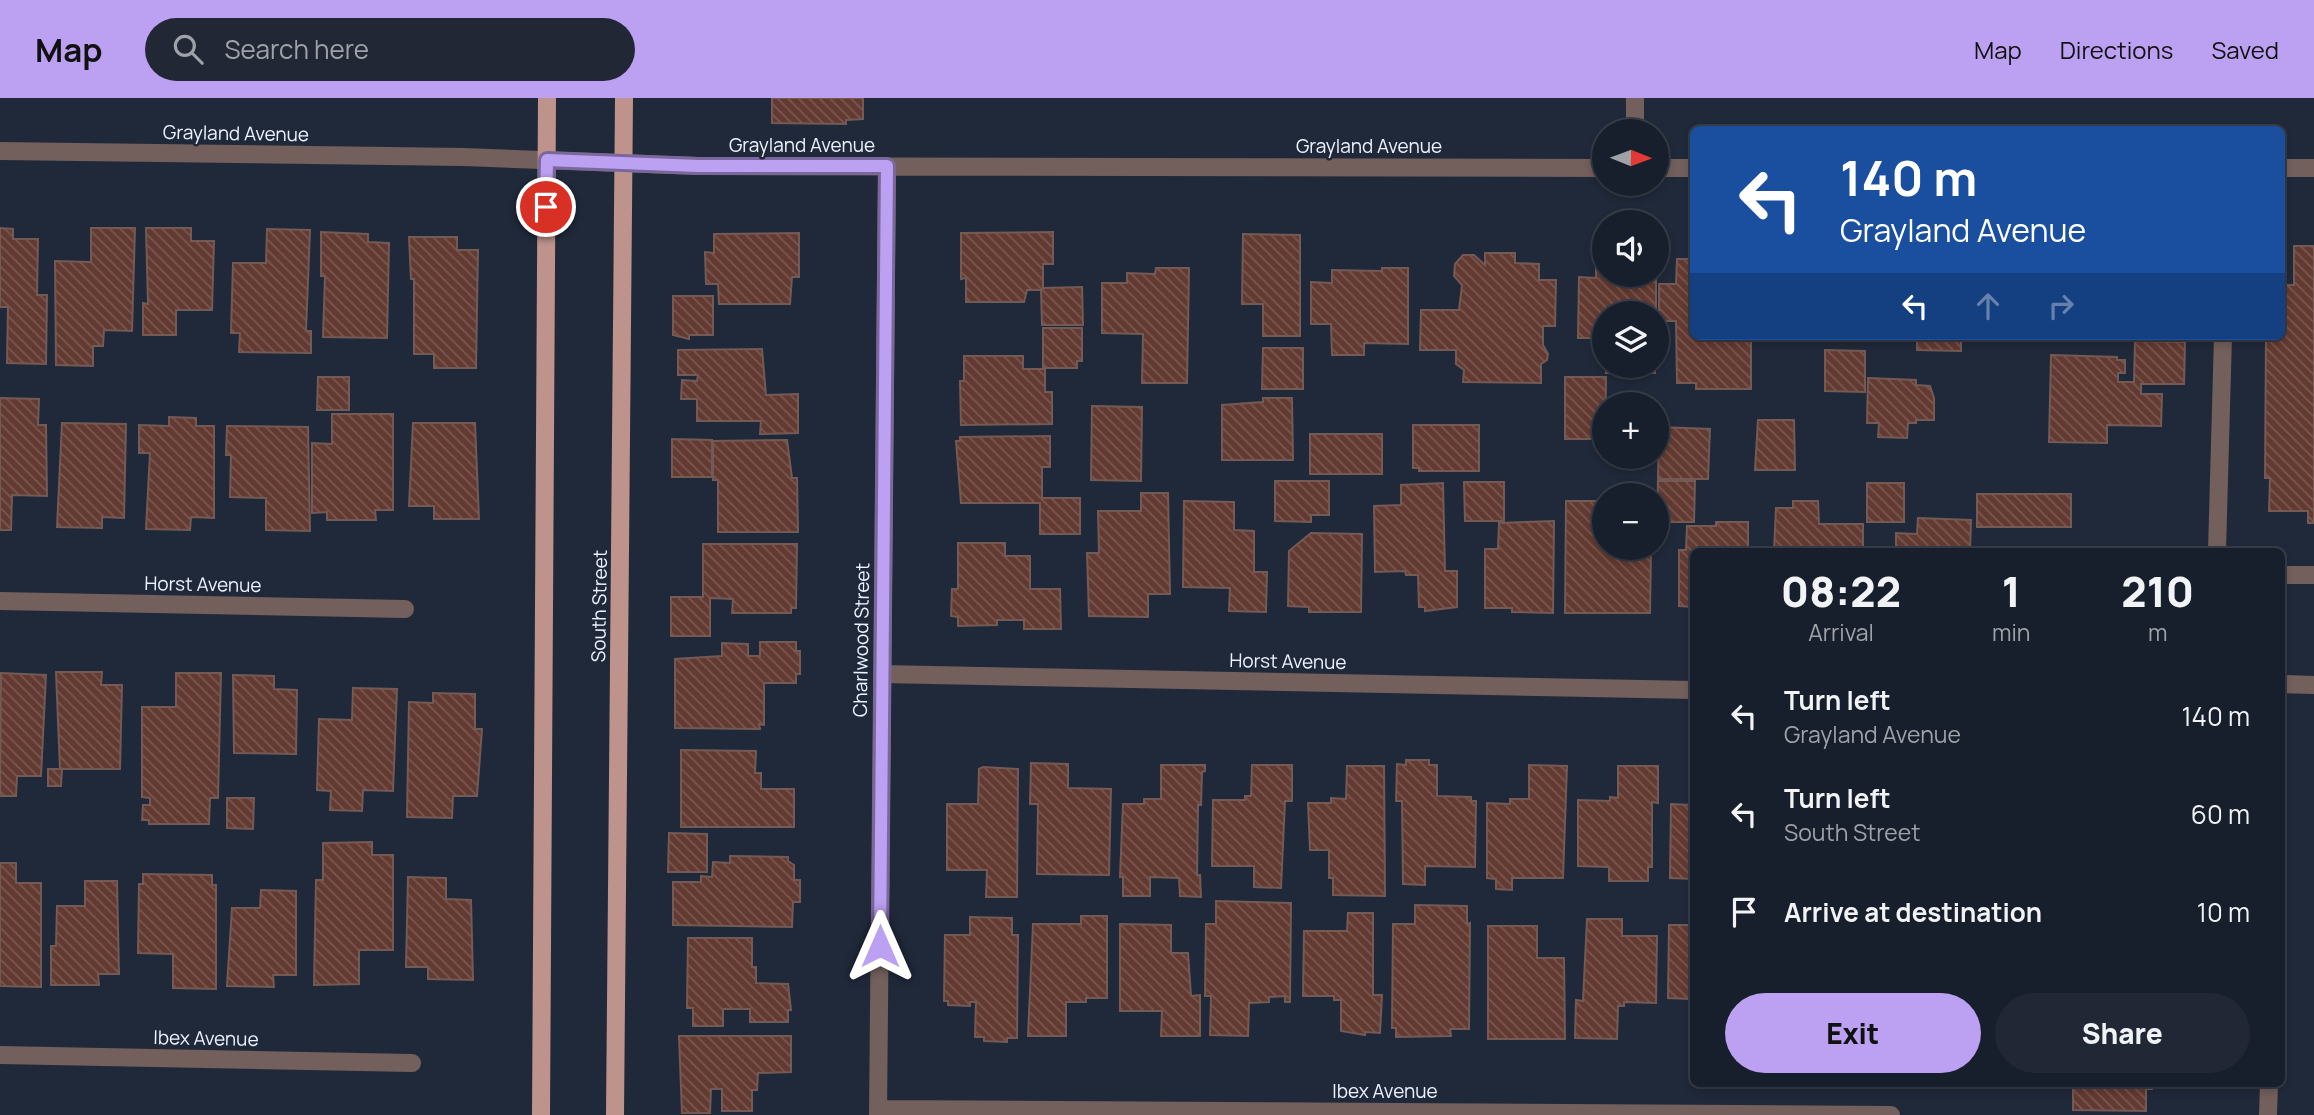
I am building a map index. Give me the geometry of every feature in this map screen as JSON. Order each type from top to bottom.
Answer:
[{"type":"main road","points":[[541,1115],[547,98]]},
{"type":"main road","name":"South Street","points":[[615,1115],[624,98]]},
{"type":"street","points":[[1635,98],[1635,119]]},
{"type":"street","name":"Grayland Avenue","points":[[0,150],[887,166],[1592,168]]},
{"type":"street","name":"Charlwood Street","points":[[878,1112],[887,166]]},
{"type":"street","points":[[1670,168],[1690,168]]},
{"type":"street","points":[[2285,168],[2314,168]]},
{"type":"street","points":[[2217,548],[2223,340]]},
{"type":"street","points":[[2285,575],[2314,575]]},
{"type":"street","name":"Horst Avenue","points":[[0,601],[405,608]]},
{"type":"street","name":"Horst Avenue","points":[[882,674],[1690,690]]},
{"type":"street","points":[[2285,684],[2314,685]]},
{"type":"street","name":"Ibex Avenue","points":[[0,1055],[412,1063]]},
{"type":"street","points":[[2268,1115],[2269,1087]]},
{"type":"street","name":"Ibex Avenue","points":[[878,1112],[1891,1115]]},
{"type":"building","points":[[772,98],[863,98],[863,119],[846,120],[846,124],[772,123]]},
{"type":"building","points":[[0,228],[13,229],[13,239],[38,239],[37,295],[47,295],[46,364],[7,363],[8,307],[0,307]]},
{"type":"building","points":[[91,228],[135,228],[132,331],[104,330],[103,346],[93,346],[93,366],[56,365],[55,261],[91,262]]},
{"type":"building","points":[[146,228],[191,228],[191,241],[214,241],[212,310],[176,310],[176,335],[143,335],[143,303],[148,304]]},
{"type":"building","points":[[267,229],[310,230],[306,331],[311,331],[311,353],[239,352],[240,333],[231,333],[233,263],[266,263]]},
{"type":"building","points":[[321,232],[368,234],[368,242],[389,243],[387,338],[323,337],[325,276],[321,276]]},
{"type":"building","points":[[1053,232],[1053,264],[1043,264],[1043,288],[1082,287],[1083,325],[1042,325],[1041,290],[1027,290],[1024,302],[966,302],[966,278],[961,279],[961,233]]},
{"type":"building","points":[[799,233],[799,277],[792,277],[790,304],[719,304],[718,284],[706,284],[705,252],[714,253],[714,234]]},
{"type":"building","points":[[1243,234],[1300,235],[1300,336],[1263,336],[1263,304],[1242,304]]},
{"type":"building","points":[[409,237],[457,237],[457,250],[478,250],[476,368],[434,368],[434,354],[414,354],[414,279],[411,279]]},
{"type":"building","points":[[2294,246],[2314,246],[2314,523],[2308,523],[2308,511],[2269,511],[2270,478],[2265,478],[2266,340],[2285,340],[2285,285],[2294,285]]},
{"type":"building","points":[[1485,253],[1515,253],[1515,263],[1539,264],[1539,280],[1556,280],[1555,326],[1543,326],[1543,345],[1548,354],[1547,360],[1541,364],[1541,383],[1463,382],[1464,370],[1456,364],[1456,350],[1420,350],[1421,310],[1459,310],[1462,285],[1454,276],[1455,264],[1463,255],[1474,255],[1485,265]]},
{"type":"building","points":[[1677,259],[1690,259],[1690,340],[1751,340],[1751,389],[1696,389],[1696,383],[1677,383],[1676,321],[1669,321],[1669,301],[1659,301],[1659,287],[1669,287],[1669,284],[1676,284]]},
{"type":"building","points":[[1156,268],[1189,268],[1187,383],[1142,383],[1143,334],[1102,333],[1102,283],[1127,283],[1127,273],[1155,274]]},
{"type":"building","points":[[1382,268],[1408,268],[1408,344],[1364,343],[1364,355],[1332,355],[1331,324],[1311,324],[1311,282],[1332,283],[1332,270],[1382,271]]},
{"type":"building","points":[[1579,277],[1592,278],[1592,287],[1656,287],[1656,301],[1592,301],[1592,338],[1578,338]]},
{"type":"building","points":[[673,296],[713,296],[713,335],[689,335],[689,339],[673,335]]},
{"type":"building","points":[[1043,328],[1082,328],[1082,361],[1077,361],[1077,368],[1043,368]]},
{"type":"building","points":[[1917,340],[1961,340],[1961,351],[1917,350]]},
{"type":"building","points":[[2135,341],[2185,342],[2184,384],[2141,384],[2141,394],[2162,394],[2161,426],[2107,425],[2107,443],[2049,442],[2051,355],[2117,357],[2117,360],[2125,360],[2125,373],[2118,373],[2118,382],[2134,382]]},
{"type":"building","points":[[1263,348],[1303,348],[1303,389],[1262,389]]},
{"type":"building","points":[[762,349],[766,395],[798,394],[798,433],[760,434],[761,421],[697,421],[697,399],[681,399],[682,380],[697,381],[698,375],[678,375],[678,350]]},
{"type":"building","points":[[1825,350],[1865,351],[1865,392],[1825,391]]},
{"type":"building","points":[[964,356],[1023,356],[1023,369],[1045,369],[1045,392],[1052,392],[1052,424],[961,425],[960,381],[964,381]]},
{"type":"building","points":[[318,377],[349,377],[349,410],[317,410]]},
{"type":"building","points":[[1565,377],[1606,378],[1606,392],[1592,392],[1592,439],[1565,439]]},
{"type":"building","points":[[1868,378],[1916,380],[1916,385],[1930,386],[1934,398],[1934,420],[1908,423],[1907,438],[1878,437],[1879,423],[1867,423]]},
{"type":"building","points":[[0,398],[39,399],[38,425],[46,425],[47,496],[12,495],[11,530],[0,530]]},
{"type":"building","points":[[1263,398],[1292,398],[1293,460],[1222,460],[1222,405],[1263,402]]},
{"type":"building","points":[[1092,406],[1142,407],[1141,481],[1091,480]]},
{"type":"building","points":[[332,414],[393,414],[393,510],[375,510],[376,520],[327,520],[327,512],[312,513],[312,443],[332,444]]},
{"type":"building","points":[[169,417],[196,418],[196,426],[214,426],[214,518],[191,517],[190,530],[146,529],[150,453],[139,453],[139,425],[169,426]]},
{"type":"building","points":[[1758,420],[1794,420],[1795,470],[1755,470]]},
{"type":"building","points":[[62,423],[126,424],[124,518],[102,517],[102,528],[57,527]]},
{"type":"building","points":[[413,423],[475,423],[479,519],[434,519],[434,506],[409,506]]},
{"type":"building","points":[[1413,425],[1479,425],[1479,471],[1419,471],[1419,468],[1413,468]]},
{"type":"building","points":[[227,426],[308,427],[310,531],[266,530],[266,498],[230,497],[231,455],[226,455]]},
{"type":"building","points":[[1669,427],[1710,429],[1708,479],[1658,479],[1658,469],[1669,469]]},
{"type":"building","points":[[1310,434],[1382,434],[1382,474],[1310,474]]},
{"type":"building","points":[[1050,436],[1050,467],[1042,467],[1042,498],[1080,498],[1080,534],[1040,534],[1040,503],[961,503],[956,441],[960,441],[960,437]]},
{"type":"building","points":[[672,439],[712,440],[712,477],[672,477]]},
{"type":"building","points":[[787,440],[792,478],[797,478],[798,532],[718,532],[718,480],[713,480],[713,441]]},
{"type":"building","points":[[1275,481],[1329,481],[1329,515],[1311,515],[1311,522],[1275,521]]},
{"type":"building","points":[[1695,481],[1694,522],[1669,522],[1669,483],[1658,483]]},
{"type":"building","points":[[1464,482],[1504,482],[1504,521],[1465,521]]},
{"type":"building","points":[[1443,483],[1445,571],[1457,571],[1457,607],[1425,611],[1425,607],[1419,607],[1418,575],[1406,575],[1405,571],[1375,572],[1374,506],[1401,505],[1401,485]]},
{"type":"building","points":[[1867,483],[1904,483],[1904,522],[1867,522]]},
{"type":"building","points":[[1141,493],[1168,493],[1170,594],[1148,594],[1148,617],[1089,616],[1087,553],[1099,553],[1098,511],[1141,511]]},
{"type":"building","points":[[1977,494],[2071,494],[2071,527],[1977,527]]},
{"type":"building","points":[[1184,501],[1234,502],[1234,530],[1254,531],[1254,572],[1267,572],[1266,612],[1229,611],[1230,588],[1183,587]]},
{"type":"building","points":[[1566,501],[1592,501],[1592,560],[1651,560],[1650,613],[1565,613]]},
{"type":"building","points":[[1793,501],[1818,501],[1819,524],[1863,524],[1863,548],[1774,548],[1776,508],[1793,508]]},
{"type":"building","points":[[1918,518],[1971,520],[1970,548],[1896,548],[1896,533],[1917,534]]},
{"type":"building","points":[[1554,521],[1553,613],[1485,608],[1485,549],[1498,549],[1499,523]]},
{"type":"building","points":[[1716,522],[1748,522],[1748,548],[1690,548],[1690,607],[1679,606],[1679,550],[1686,550],[1687,526],[1716,526]]},
{"type":"building","points":[[1311,533],[1362,534],[1361,612],[1309,612],[1309,607],[1288,606],[1289,551]]},
{"type":"building","points":[[958,543],[1005,543],[1005,556],[1030,556],[1030,589],[1060,589],[1061,629],[1024,629],[1024,620],[997,620],[997,625],[958,626],[958,617],[951,616],[952,589],[958,589]]},
{"type":"building","points":[[703,544],[797,544],[796,608],[791,608],[791,613],[732,613],[733,599],[710,598],[710,636],[671,636],[671,597],[703,597]]},
{"type":"building","points":[[760,642],[796,642],[796,651],[800,651],[800,674],[796,674],[796,683],[764,683],[764,725],[759,724],[760,729],[675,728],[675,659],[722,656],[722,643],[748,644],[748,656],[760,656]]},
{"type":"building","points":[[56,672],[102,672],[101,685],[122,685],[120,769],[62,769],[61,786],[48,786],[48,769],[60,769]]},
{"type":"building","points":[[1,673],[46,675],[41,776],[17,776],[16,796],[0,796]]},
{"type":"building","points":[[176,673],[221,673],[218,798],[210,798],[209,824],[149,824],[149,820],[142,820],[143,805],[150,805],[150,798],[142,797],[142,707],[176,707]]},
{"type":"building","points":[[233,675],[274,676],[274,689],[297,690],[296,754],[234,753]]},
{"type":"building","points":[[353,688],[397,689],[393,791],[363,790],[362,811],[330,810],[331,791],[317,790],[319,719],[352,720]]},
{"type":"building","points":[[433,693],[475,694],[475,729],[482,729],[477,796],[453,796],[452,818],[407,817],[409,702],[433,703]]},
{"type":"building","points":[[681,750],[756,751],[755,773],[761,773],[761,789],[794,789],[794,827],[681,827]]},
{"type":"building","points":[[1406,760],[1429,760],[1429,765],[1437,765],[1437,796],[1471,797],[1471,801],[1476,801],[1475,867],[1425,866],[1425,885],[1403,884],[1402,801],[1396,801],[1397,764],[1406,765]]},
{"type":"building","points":[[1031,763],[1068,764],[1068,788],[1111,789],[1109,875],[1037,874],[1038,804],[1030,804]]},
{"type":"building","points":[[1161,765],[1205,765],[1205,771],[1202,772],[1201,805],[1198,805],[1197,875],[1200,875],[1201,897],[1180,896],[1179,878],[1150,877],[1150,896],[1123,896],[1123,877],[1120,877],[1123,804],[1144,804],[1144,799],[1161,799]]},
{"type":"building","points":[[1252,765],[1292,765],[1292,801],[1285,801],[1281,888],[1254,887],[1254,866],[1212,866],[1213,800],[1245,800],[1245,796],[1251,796]]},
{"type":"building","points":[[1529,765],[1567,766],[1563,878],[1512,878],[1512,890],[1496,889],[1496,879],[1487,878],[1487,803],[1510,804],[1510,799],[1529,799]]},
{"type":"building","points":[[1347,766],[1384,766],[1385,896],[1333,895],[1333,878],[1329,878],[1329,850],[1310,850],[1308,803],[1331,803],[1331,798],[1346,799]]},
{"type":"building","points":[[1618,766],[1658,766],[1658,803],[1652,802],[1652,867],[1648,867],[1648,881],[1609,881],[1609,867],[1578,866],[1578,800],[1610,801],[1610,797],[1618,798]]},
{"type":"building","points":[[979,769],[1018,769],[1017,897],[986,897],[987,870],[947,870],[947,804],[978,804]]},
{"type":"building","points":[[227,798],[254,798],[253,829],[227,828]]},
{"type":"building","points":[[1671,804],[1690,805],[1690,879],[1670,878]]},
{"type":"building","points":[[669,833],[707,834],[707,872],[668,872]]},
{"type":"building","points":[[372,842],[372,855],[393,855],[393,950],[359,950],[359,984],[314,985],[316,880],[323,880],[323,843]]},
{"type":"building","points":[[730,856],[788,857],[788,861],[794,865],[794,880],[800,880],[800,902],[793,902],[792,927],[673,925],[673,882],[701,882],[701,876],[712,877],[713,862],[730,863]]},
{"type":"building","points":[[0,863],[16,863],[16,883],[41,883],[41,987],[0,986]]},
{"type":"building","points":[[143,874],[212,875],[212,885],[216,885],[216,989],[173,988],[173,954],[138,953],[139,884],[143,884]]},
{"type":"building","points":[[408,877],[446,878],[446,899],[471,900],[473,980],[428,979],[428,967],[406,967]]},
{"type":"building","points":[[85,881],[117,881],[119,974],[98,974],[99,985],[51,985],[51,946],[56,946],[57,906],[85,906]]},
{"type":"building","points":[[261,890],[296,891],[296,975],[273,975],[274,987],[227,986],[232,908],[260,908]]},
{"type":"building","points":[[1216,901],[1291,903],[1290,1002],[1285,1002],[1285,996],[1269,997],[1269,1002],[1249,1003],[1248,1036],[1210,1035],[1211,996],[1205,996],[1206,924],[1216,924]]},
{"type":"building","points":[[1415,905],[1467,906],[1467,924],[1470,923],[1469,1029],[1450,1029],[1451,1036],[1396,1037],[1396,1028],[1392,1028],[1393,924],[1415,924]]},
{"type":"building","points":[[1348,913],[1373,913],[1373,995],[1382,995],[1380,1033],[1365,1032],[1365,1035],[1341,1031],[1341,1000],[1334,1000],[1334,996],[1303,996],[1304,931],[1347,931]]},
{"type":"building","points":[[1081,916],[1107,916],[1107,998],[1066,1002],[1066,1036],[1028,1036],[1033,924],[1081,924]]},
{"type":"building","points":[[970,917],[1012,918],[1012,935],[1018,935],[1017,1038],[1007,1038],[1007,1042],[984,1041],[984,1037],[975,1037],[976,1002],[970,1002],[970,1006],[948,1005],[948,1001],[944,1001],[945,935],[970,935]]},
{"type":"building","points":[[1587,919],[1622,919],[1622,936],[1657,936],[1656,1003],[1624,1002],[1624,1006],[1618,1006],[1617,1039],[1575,1038],[1576,1000],[1583,1001]]},
{"type":"building","points":[[1120,924],[1171,925],[1171,953],[1188,953],[1191,996],[1200,995],[1200,1036],[1161,1036],[1162,1011],[1120,1011]]},
{"type":"building","points":[[1669,925],[1690,925],[1690,999],[1668,998]]},
{"type":"building","points":[[1488,926],[1537,926],[1537,958],[1564,958],[1565,1039],[1488,1039]]},
{"type":"building","points":[[688,938],[752,938],[752,967],[756,967],[756,983],[788,984],[791,1010],[788,1010],[788,1022],[750,1022],[750,1009],[723,1009],[723,1026],[693,1026],[693,1008],[687,1008]]},
{"type":"building","points":[[679,1036],[791,1036],[791,1072],[758,1073],[757,1090],[752,1090],[752,1111],[722,1111],[722,1089],[711,1089],[710,1113],[682,1113]]},
{"type":"building","points":[[2073,1087],[2152,1087],[2146,1089],[2146,1111],[2073,1110]]},
{"type":"route","points":[[546,207],[547,160],[698,166],[887,166],[880,946]]}]
